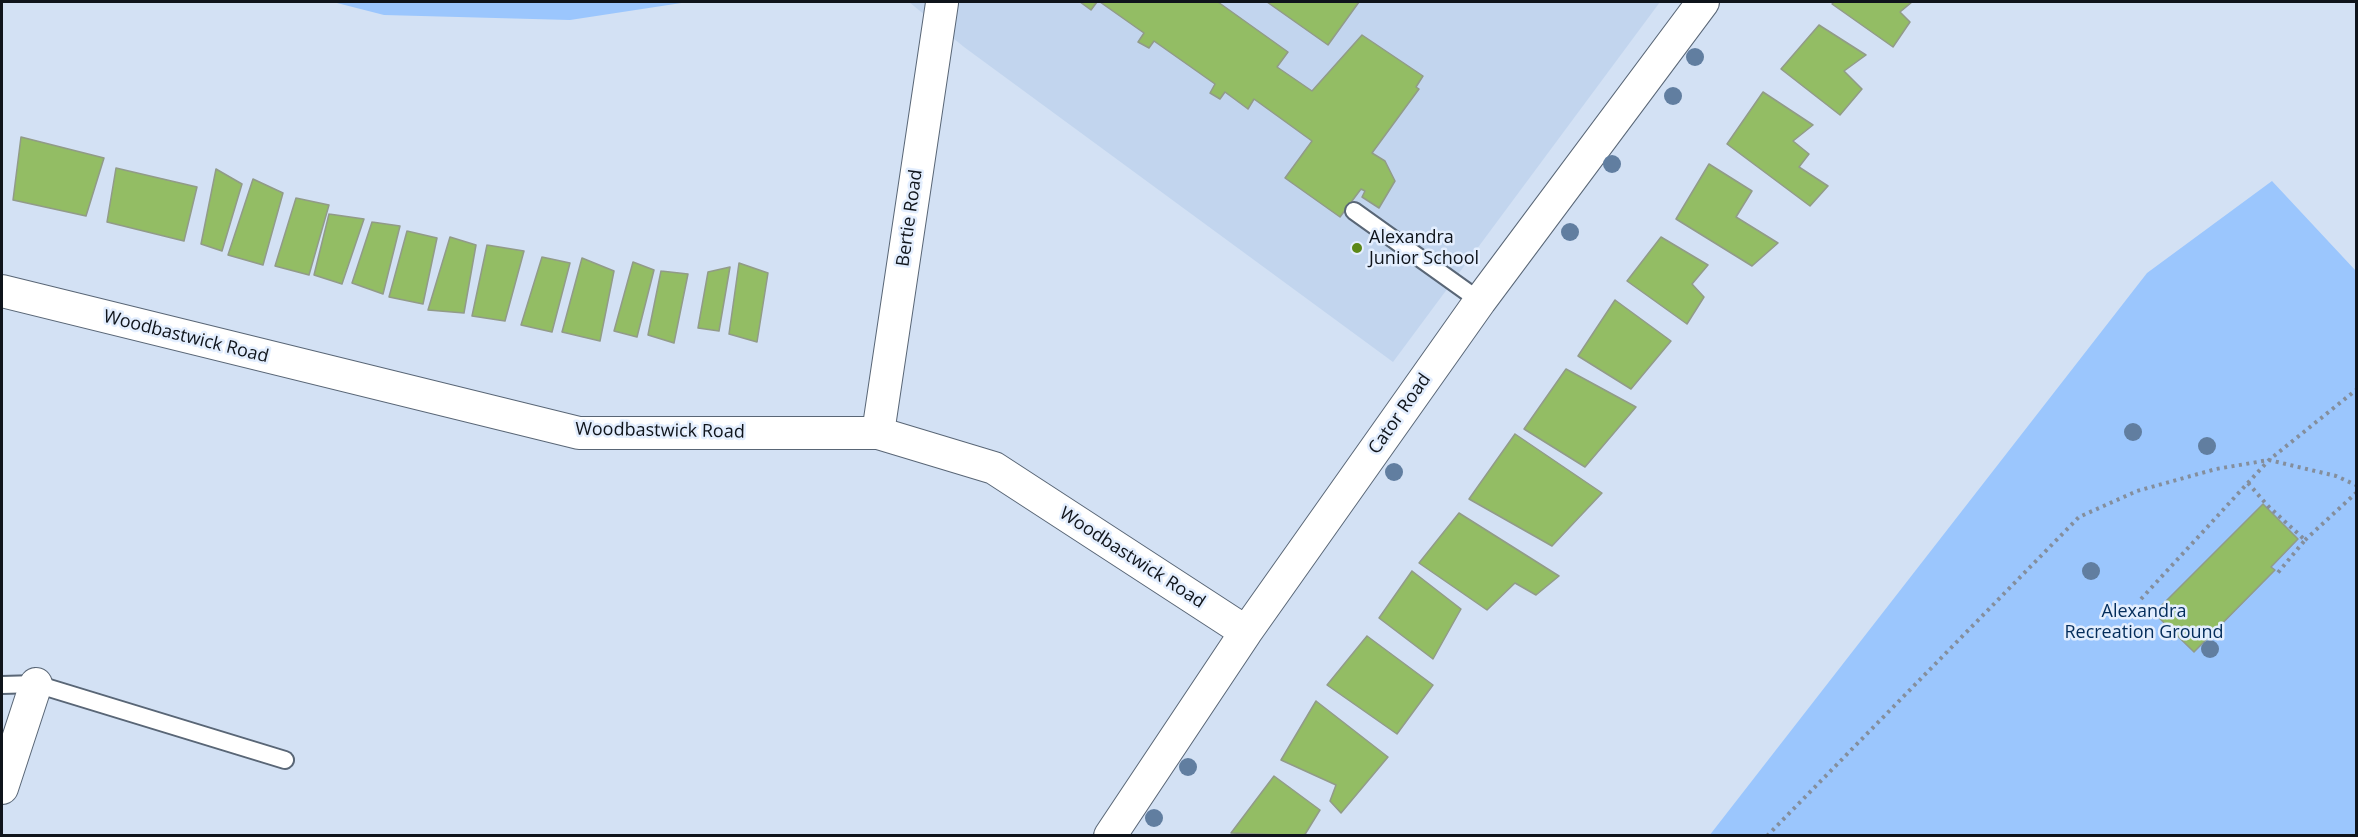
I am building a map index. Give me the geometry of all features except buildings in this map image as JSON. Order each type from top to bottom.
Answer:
[{"type":"street","name":"Cator Road","points":[[1110,836],[1246,632],[1480,301],[1703,2]]},
{"type":"street","name":"Bertie Road","points":[[878,433],[942,3]]},
{"type":"street","name":"Woodbastwick Road","points":[[2,291],[579,433],[878,433],[994,468],[1246,632]]},
{"type":"street","points":[[2,788],[36,684]]},
{"type":"lane","points":[[1354,212],[1480,301]]},
{"type":"lane","points":[[2,685],[36,684],[285,760]]},
{"type":"path","points":[[2141,599],[2269,460],[2356,390]]},
{"type":"path","points":[[1767,836],[2079,517],[2137,491],[2216,469],[2269,460],[2336,476],[2356,485]]},
{"type":"path","points":[[2248,483],[2268,506],[2306,540]]},
{"type":"path","points":[[2276,575],[2306,540],[2356,493]]},
{"type":"shaded area","name":"Alexandra Junior School","points":[[909,2],[1660,2],[1393,362],[964,47]]},
{"type":"green space","points":[[333,2],[688,2],[570,20],[384,15]]},
{"type":"green space","name":"Alexandra Recreation Ground","points":[[2272,181],[2356,271],[2356,835],[1709,836],[2147,273]]},
{"type":"place","name":"Alexandra Junior School","points":[[1357,248]]}]
